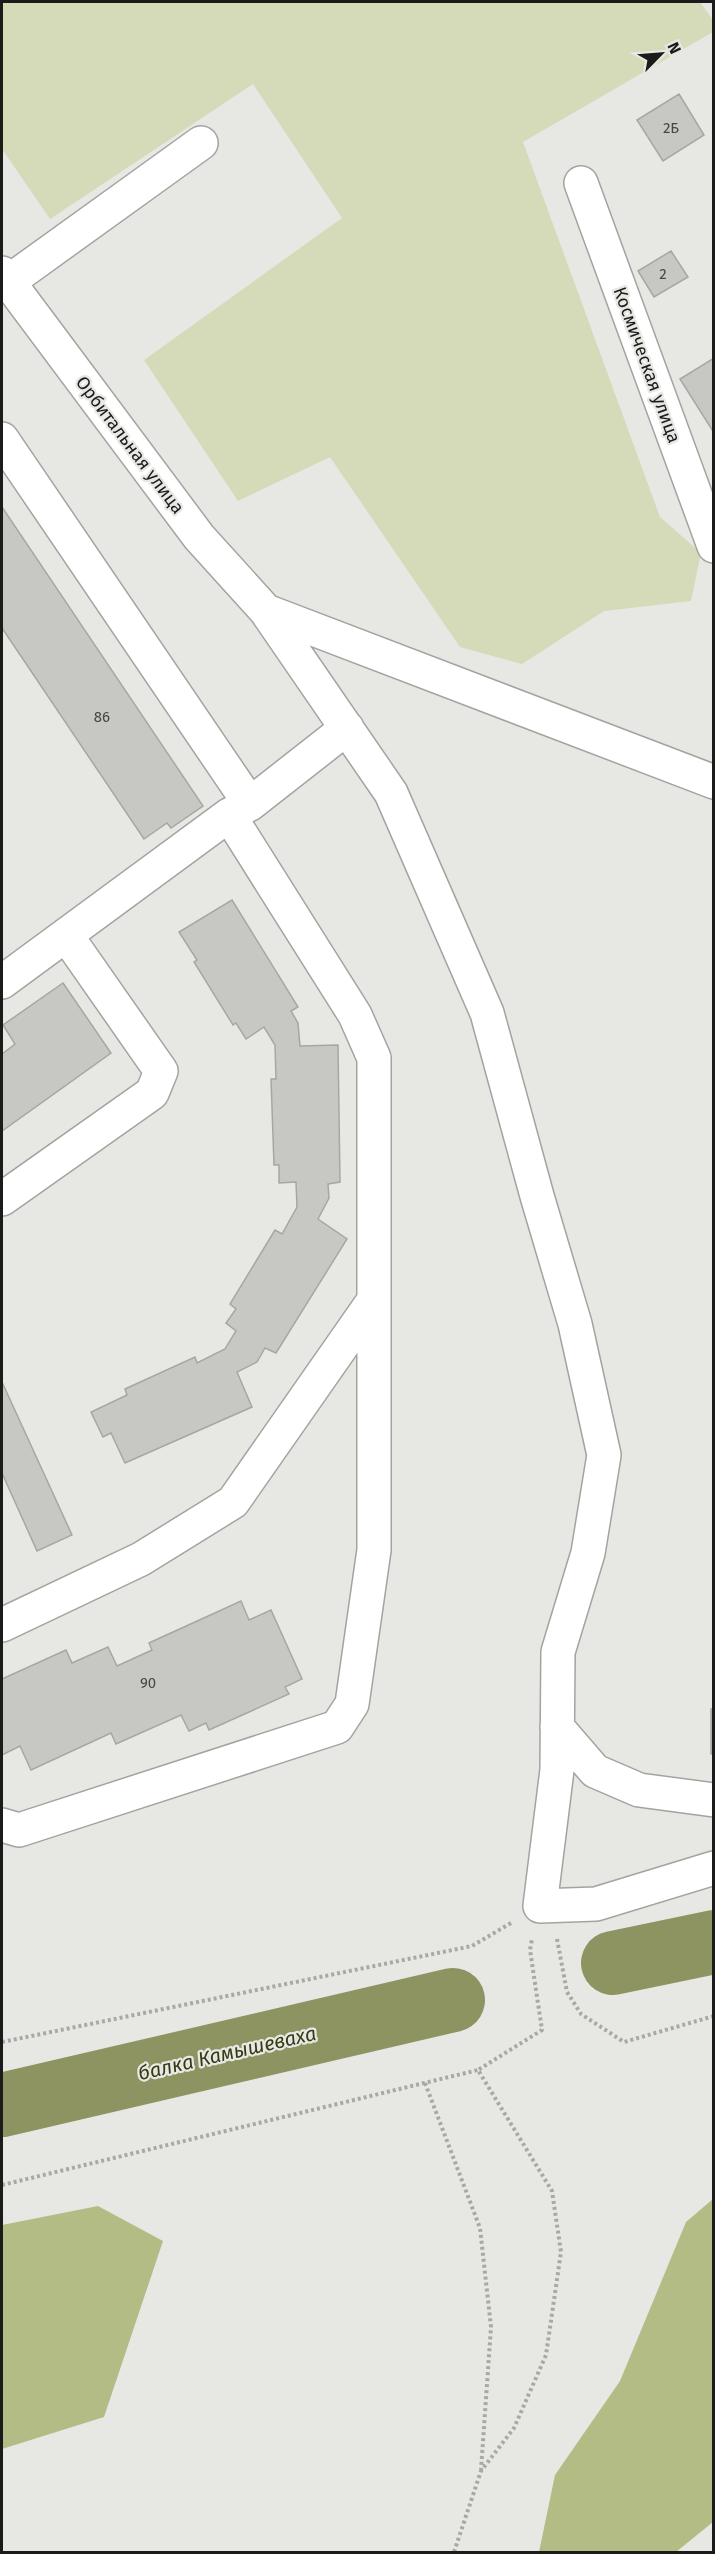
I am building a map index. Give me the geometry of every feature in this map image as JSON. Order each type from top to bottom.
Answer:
[{"type":"street","points":[[5,277],[201,143]]},
{"type":"street","name":"Космическая улица","points":[[581,183],[714,546]]},
{"type":"street","name":"Орбитальная улица","points":[[5,277],[199,537],[266,610],[391,793],[487,1013],[575,1324],[604,1455],[588,1553],[558,1652],[557,1770],[548,1906]]},
{"type":"street","points":[[2,439],[239,810],[355,1015],[374,1058],[374,1550],[352,1704],[337,1727],[19,1830],[2,1825]]},
{"type":"street","points":[[266,610],[714,782]]},
{"type":"street","points":[[2,982],[239,810],[347,728]]},
{"type":"street","points":[[2,1199],[152,1093],[161,1071],[66,935]]},
{"type":"street","points":[[2,1625],[141,1559],[233,1502],[374,1300]]},
{"type":"street","points":[[557,1727],[595,1771],[639,1790],[714,1800]]},
{"type":"street","points":[[548,1906],[596,1904],[714,1868]]},
{"type":"path","points":[[2,2042],[472,1946],[548,1906],[567,1992],[581,2014],[624,2042],[714,2016]]},
{"type":"path","points":[[2,2185],[478,2070],[542,2030],[530,1950]]},
{"type":"path","points":[[478,2070],[552,2192],[561,2252],[546,2355],[514,2428],[481,2471]]},
{"type":"path","points":[[425,2083],[480,2228],[491,2327],[481,2471],[454,2553]]},
{"type":"green space","points":[[2,2],[700,2],[713,20],[713,32],[523,142],[660,517],[701,553],[691,601],[604,611],[522,664],[460,647],[330,457],[238,501],[144,360],[342,218],[253,84],[50,219],[2,149]]},
{"type":"green space","points":[[713,2199],[713,2522],[676,2552],[539,2552],[555,2475],[620,2381],[686,2222]]},
{"type":"green space","points":[[98,2206],[163,2241],[104,2417],[2,2449],[2,2225]]},
{"type":"building","points":[[679,94],[704,135],[663,161],[637,120]]},
{"type":"building","points":[[671,251],[688,277],[654,297],[638,271]]},
{"type":"building","points":[[714,358],[714,433],[680,379]]},
{"type":"building","points":[[2,507],[203,806],[171,828],[167,823],[144,839],[2,628]]},
{"type":"building","points":[[232,900],[298,1007],[291,1011],[298,1023],[300,1046],[338,1045],[340,1182],[328,1184],[329,1198],[318,1219],[347,1239],[276,1353],[265,1348],[257,1362],[237,1372],[252,1407],[125,1463],[111,1433],[103,1437],[91,1412],[127,1395],[125,1389],[195,1357],[197,1363],[225,1349],[236,1331],[226,1323],[236,1309],[230,1304],[275,1230],[282,1234],[297,1207],[296,1182],[279,1183],[279,1165],[274,1165],[271,1079],[276,1079],[275,1045],[264,1027],[246,1039],[236,1023],[233,1025],[194,962],[197,960],[179,932]]},
{"type":"building","points":[[63,983],[111,1053],[2,1131],[2,1054],[15,1044],[3,1025]]},
{"type":"building","points":[[2,1382],[72,1535],[37,1551],[2,1473]]},
{"type":"building","points":[[241,1601],[249,1620],[271,1610],[302,1679],[285,1687],[289,1694],[209,1730],[206,1723],[189,1731],[181,1715],[116,1744],[111,1733],[31,1770],[20,1746],[2,1755],[2,1679],[66,1650],[72,1663],[108,1647],[117,1666],[152,1650],[149,1643]]},
{"type":"building","points":[[711,1709],[714,1709],[714,1754],[711,1754]]},
{"type":"waterway","name":"балка Камышеваха","points":[[613,1963],[714,1942]]},
{"type":"waterway","name":"балка Камышеваха","points":[[2,2105],[453,2000]]}]
